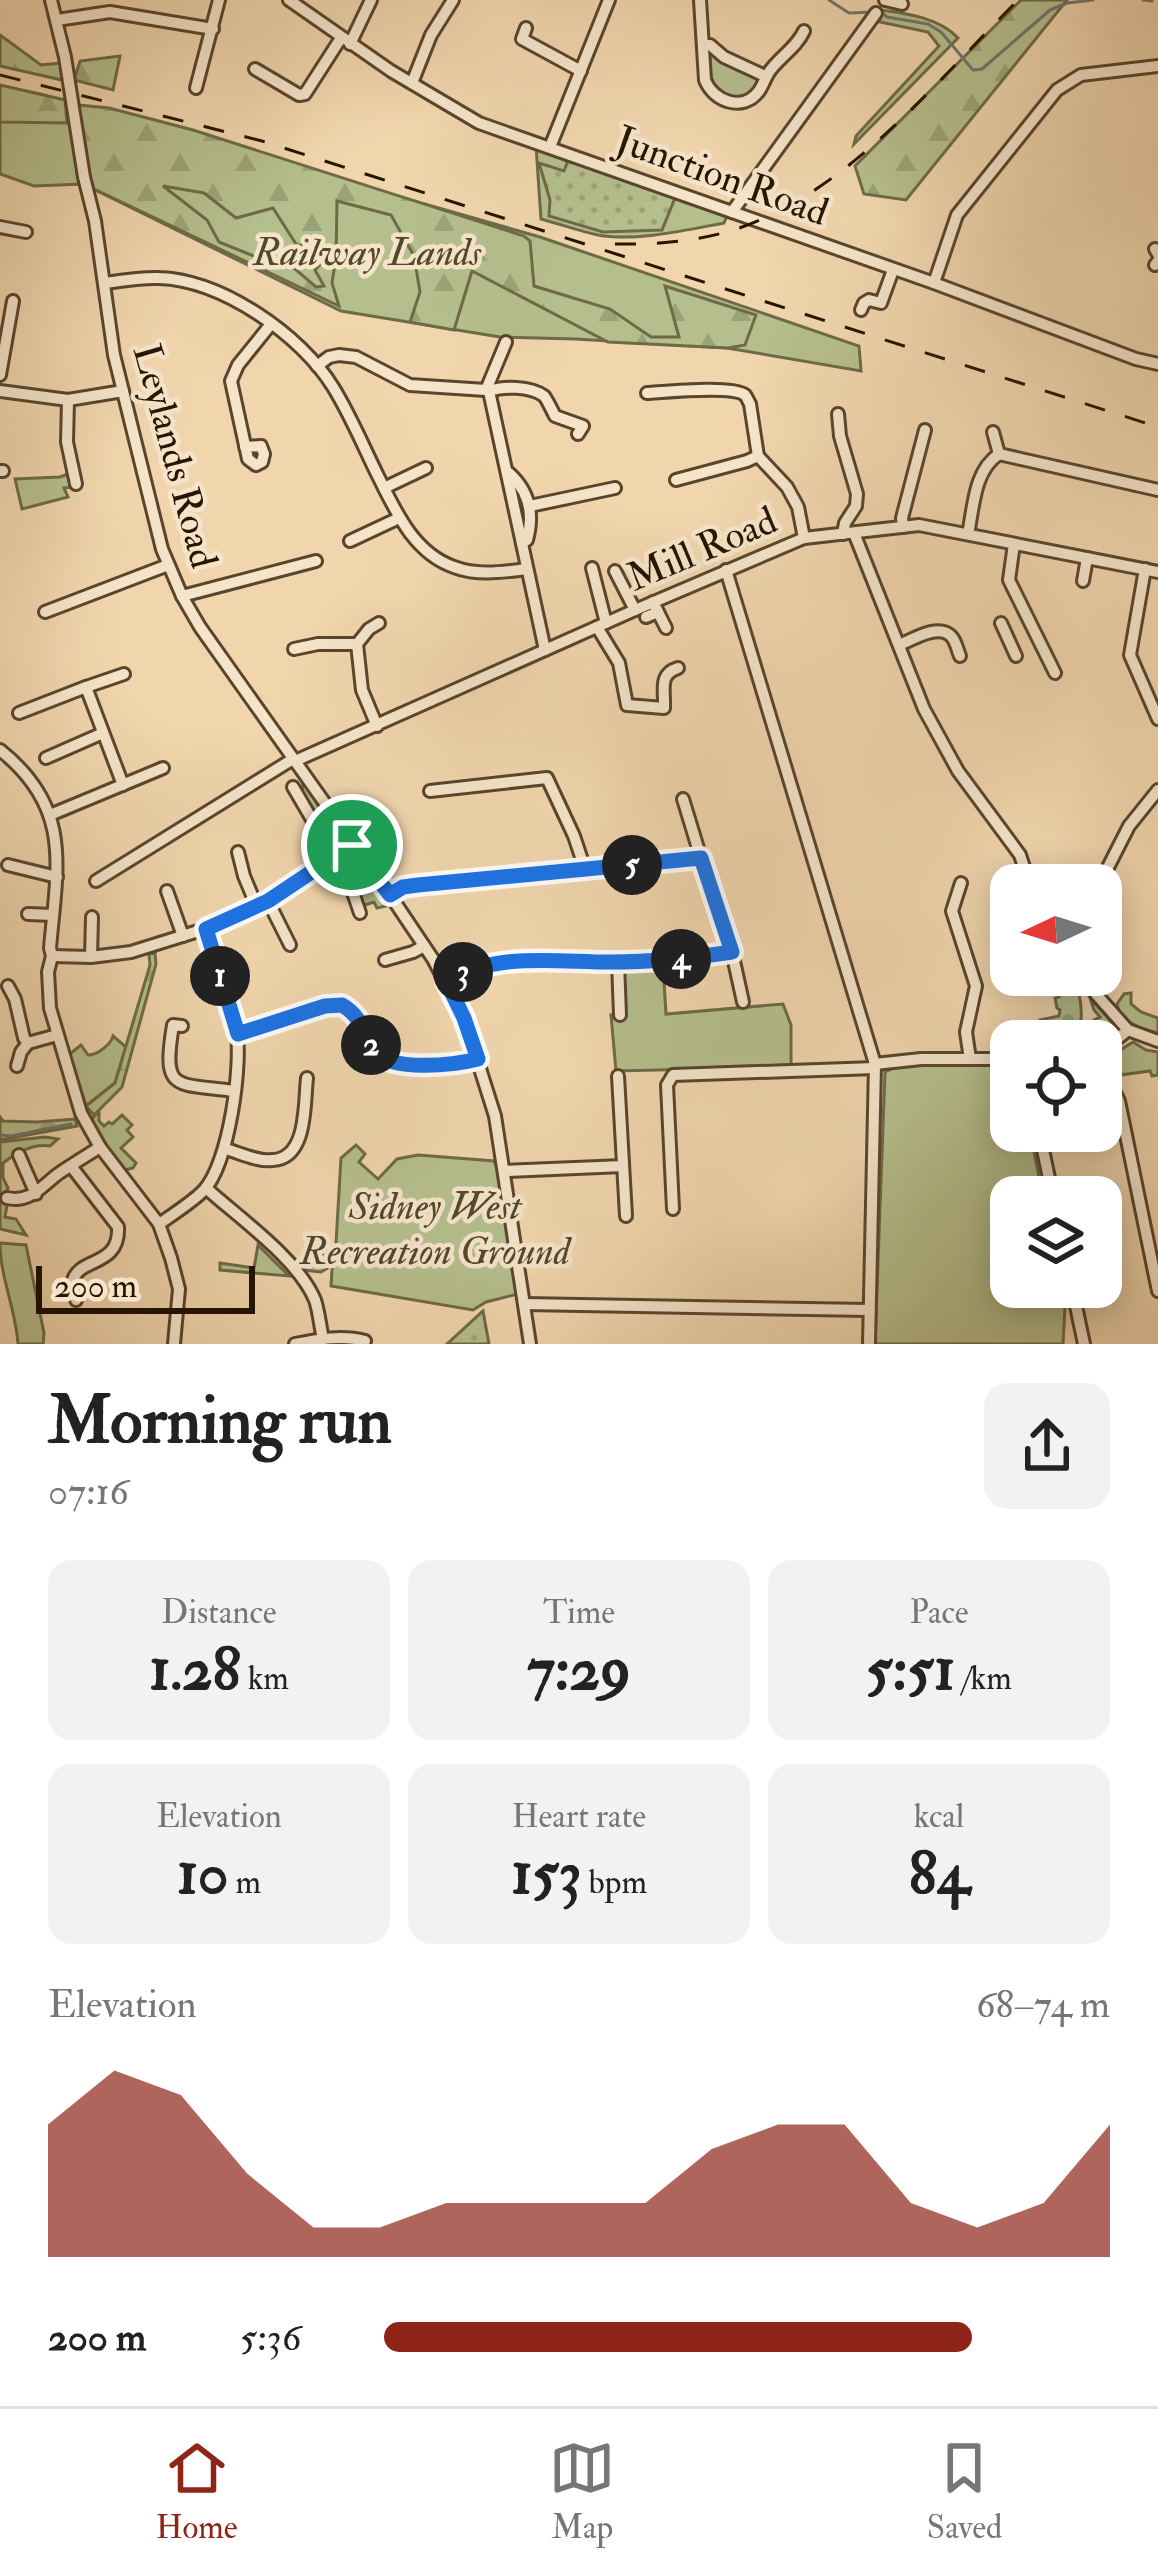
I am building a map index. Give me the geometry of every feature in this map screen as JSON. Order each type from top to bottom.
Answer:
[{"type":"street","name":"Leylands Road","points":[[51,0],[108,325],[168,565],[216,651],[390,895],[446,981],[464,1018],[495,1116],[530,1344]]},
{"type":"street","points":[[196,88],[219,0]]},
{"type":"street","name":"Junction Road","points":[[290,0],[345,41],[479,123],[1158,364]]},
{"type":"street","points":[[255,70],[305,94],[371,0]]},
{"type":"street","points":[[412,83],[436,26],[453,0]]},
{"type":"street","points":[[550,147],[609,0]]},
{"type":"street","points":[[700,0],[705,80],[709,90],[735,104],[760,90],[765,76],[798,44],[804,31]]},
{"type":"street","points":[[732,212],[878,4],[902,4]]},
{"type":"street","points":[[57,20],[110,12],[213,29]]},
{"type":"street","points":[[526,28],[522,39],[581,70]]},
{"type":"street","points":[[704,45],[765,76]]},
{"type":"street","points":[[934,283],[956,215],[1057,90],[1081,75],[1158,66]]},
{"type":"street","points":[[861,310],[869,299],[885,304],[893,270]]},
{"type":"street","points":[[104,283],[184,281],[244,304],[317,366],[333,387],[399,518],[432,555],[454,567],[478,572],[527,569]]},
{"type":"street","points":[[0,374],[5,314],[13,301]]},
{"type":"street","points":[[245,447],[231,389],[232,374],[271,324]]},
{"type":"street","points":[[506,342],[488,390],[545,650]]},
{"type":"street","points":[[317,366],[329,357],[356,357],[410,385],[508,387],[543,396],[555,416],[583,425],[578,434]]},
{"type":"street","points":[[0,391],[68,400],[123,391]]},
{"type":"street","points":[[647,393],[743,394],[750,404],[758,456],[787,487],[798,507],[804,538]]},
{"type":"street","points":[[68,400],[68,442],[76,484]]},
{"type":"street","points":[[838,414],[857,494],[845,523],[849,534],[940,740],[1022,864]]},
{"type":"street","points":[[903,527],[925,430]]},
{"type":"street","points":[[993,432],[999,454]]},
{"type":"street","points":[[968,534],[981,472],[999,454],[1158,490]]},
{"type":"street","points":[[676,480],[758,456]]},
{"type":"street","points":[[384,488],[426,468]]},
{"type":"street","points":[[506,472],[520,484],[530,506],[530,530],[521,543]]},
{"type":"street","points":[[530,506],[615,488]]},
{"type":"street","points":[[350,542],[399,518]]},
{"type":"street","name":"Mill Road","points":[[96,881],[294,760],[602,625],[648,610],[726,570],[804,538],[919,525],[1152,571]]},
{"type":"street","points":[[1014,544],[1009,580],[1055,673]]},
{"type":"street","points":[[1083,581],[1087,558]]},
{"type":"street","points":[[182,596],[316,561]]},
{"type":"street","points":[[46,612],[168,565]]},
{"type":"street","points":[[592,568],[602,625],[619,663],[627,705]]},
{"type":"street","points":[[726,570],[875,1066],[869,1344]]},
{"type":"street","points":[[615,571],[666,628]]},
{"type":"street","points":[[1152,571],[1130,655],[1158,719]]},
{"type":"street","points":[[377,726],[362,690],[357,644],[379,622]]},
{"type":"street","points":[[1001,623],[1015,653],[1038,638]]},
{"type":"street","points":[[899,646],[945,632],[960,656]]},
{"type":"street","points":[[294,649],[357,644]]},
{"type":"street","points":[[616,714],[627,705],[666,712],[663,678],[677,668]]},
{"type":"street","points":[[19,713],[124,674]]},
{"type":"street","points":[[86,687],[123,785]]},
{"type":"street","points":[[46,758],[103,733]]},
{"type":"street","points":[[0,750],[23,768],[50,815],[58,855],[48,972],[50,1008],[74,1096],[100,1147],[160,1224],[179,1289],[175,1344]]},
{"type":"street","points":[[50,815],[163,767]]},
{"type":"street","points":[[430,791],[547,778],[585,869]]},
{"type":"street","points":[[293,788],[349,881],[360,914]]},
{"type":"street","points":[[1112,864],[1129,826],[1158,790]]},
{"type":"street","points":[[682,799],[732,952],[743,1002]]},
{"type":"street","points":[[52,956],[131,952],[206,929],[263,904],[352,845]]},
{"type":"street","points":[[238,852],[244,876],[290,945]]},
{"type":"street","points":[[390,895],[403,887],[701,858]]},
{"type":"street","points":[[8,865],[57,877]]},
{"type":"street","points":[[961,883],[952,911],[976,986],[966,1032],[970,1059]]},
{"type":"street","points":[[167,891],[183,936]]},
{"type":"street","points":[[28,914],[53,915]]},
{"type":"street","points":[[91,957],[92,917]]},
{"type":"street","points":[[160,1224],[206,1188],[226,1149],[238,1034],[206,929]]},
{"type":"street","points":[[385,960],[424,946]]},
{"type":"street","points":[[446,981],[477,966],[504,962],[618,962],[732,952]]},
{"type":"street","points":[[618,962],[620,1015]]},
{"type":"street","points":[[8,986],[28,1043]]},
{"type":"street","points":[[1097,996],[1128,1030],[1158,1040]]},
{"type":"street","points":[[238,1034],[325,1006],[342,1005],[360,1020],[383,1058],[451,1066],[478,1059]]},
{"type":"street","points":[[182,1025],[173,1024],[167,1060],[176,1080],[234,1091]]},
{"type":"street","points":[[1122,1035],[1128,1030]]},
{"type":"street","points":[[17,1066],[28,1043],[57,1035]]},
{"type":"street","points":[[673,1209],[667,1085],[674,1075],[990,1059]]},
{"type":"street","points":[[618,1076],[626,1216]]},
{"type":"street","points":[[226,1149],[267,1160],[285,1157],[300,1137],[307,1078]]},
{"type":"street","points":[[1122,1116],[1158,1291]]},
{"type":"street","points":[[7,1198],[36,1194],[100,1147]]},
{"type":"street","points":[[19,1155],[36,1194]]},
{"type":"street","points":[[70,1166],[118,1227],[112,1251],[74,1275],[71,1283],[76,1300]]},
{"type":"street","points":[[505,1172],[622,1166]]},
{"type":"street","points":[[206,1188],[273,1246],[309,1290],[323,1339]]},
{"type":"street","points":[[524,1304],[869,1310]]},
{"type":"street","points":[[1076,1308],[1084,1344]]},
{"type":"street","points":[[295,1344],[323,1339],[365,1341]]},
{"type":"green space","points":[[1021,0],[1067,0],[906,200],[864,194],[855,166]]},
{"type":"green space","points":[[880,10],[932,21],[958,38],[854,144],[856,136],[939,46],[928,32],[875,21]]},
{"type":"green space","points":[[0,35],[41,65],[61,63],[62,80],[0,66]]},
{"type":"green space","points":[[713,53],[733,68],[756,76],[758,86],[743,99],[720,92],[710,74],[708,57]]},
{"type":"green space","points":[[120,56],[113,90],[74,80],[80,61]]},
{"type":"green space","points":[[0,85],[65,100],[67,123],[0,122]]},
{"type":"green space","name":"Railway Lands","points":[[0,86],[540,237],[859,346],[861,371],[727,348],[500,337],[341,311],[83,184],[34,186],[0,174]]},
{"type":"green space","points":[[78,105],[109,108],[193,130],[524,236],[530,241],[534,286],[610,309],[651,337],[679,337],[665,286],[756,315],[745,345],[608,342],[472,271],[454,330],[410,322],[420,292],[414,256],[391,215],[337,201],[332,283],[339,306],[90,187]],"holes":[[[163,186],[204,193],[236,218],[273,208],[296,244],[324,253],[326,258],[315,270],[324,286],[316,287],[294,268],[219,242],[207,220]]]},
{"type":"green space","points":[[536,146],[727,216],[724,223],[628,237],[598,235],[541,219]]},
{"type":"green space","points":[[569,158],[675,198],[662,230],[603,232],[549,216],[550,200],[539,163],[564,171]]},
{"type":"green space","points":[[71,473],[74,487],[64,488],[68,497],[22,509],[15,479]]},
{"type":"green space","points":[[303,783],[338,832],[341,838],[336,847],[327,841],[302,794]]},
{"type":"green space","points":[[347,857],[356,858],[390,905],[377,908],[374,902],[360,902],[345,866]]},
{"type":"green space","points":[[155,953],[156,964],[122,1087],[94,1115],[86,1106],[115,1083],[150,965],[149,954]]},
{"type":"green space","points":[[663,965],[666,1014],[783,1004],[791,1025],[791,1067],[616,1071],[611,1015],[625,1014],[624,968]]},
{"type":"green space","points":[[1131,993],[1131,1004],[1158,1018],[1158,1033],[1123,1016],[1117,1004]]},
{"type":"green space","points":[[1079,996],[1081,1020],[1040,1020],[1059,1016],[1055,998]]},
{"type":"green space","points":[[1090,998],[1110,1020],[1094,1020],[1100,1017]]},
{"type":"green space","points":[[113,1036],[126,1047],[115,1083],[86,1106],[68,1050],[71,1053],[81,1045],[92,1055],[104,1049]]},
{"type":"green space","points":[[1133,1042],[1158,1052],[1158,1075],[1150,1071],[1122,1075],[1122,1049]]},
{"type":"green space","points":[[990,1064],[990,1152],[1034,1152],[1039,1176],[990,1176],[990,1308],[1065,1308],[1063,1344],[875,1344],[885,1072],[898,1066]]},
{"type":"green space","points":[[99,1112],[104,1126],[122,1115],[132,1125],[127,1130],[133,1137],[121,1148],[136,1163],[133,1168],[125,1170],[112,1159],[88,1122]]},
{"type":"green space","points":[[0,1117],[37,1122],[75,1119],[77,1126],[0,1140]]},
{"type":"green space","points":[[58,1139],[3,1163],[8,1188],[3,1199],[5,1217],[16,1219],[26,1235],[0,1229],[0,1142]]},
{"type":"green space","name":"Sidney West Recreation Ground","points":[[356,1145],[365,1154],[359,1162],[378,1179],[397,1159],[418,1155],[494,1161],[518,1294],[473,1310],[331,1286],[333,1255],[331,1266],[321,1272],[302,1270],[318,1256],[332,1252],[336,1243],[341,1158]]},
{"type":"green space","points":[[0,1243],[26,1245],[43,1344],[18,1344]]},
{"type":"green space","points":[[258,1245],[289,1276],[220,1270],[220,1263],[254,1268]]},
{"type":"green space","points":[[483,1311],[489,1344],[447,1344]]},
{"type":"waterway","points":[[829,0],[849,13],[873,12]]},
{"type":"waterway","points":[[882,13],[928,24],[941,32],[973,70],[982,69],[1050,10],[1093,0]]},
{"type":"waterway","points":[[1143,0],[1152,1]]},
{"type":"waterway","points":[[0,1135],[71,1124]]},
{"type":"railway","points":[[615,244],[707,237],[743,227],[797,201],[866,152],[1018,0]]},
{"type":"railway","points":[[0,75],[262,141],[1158,427]]},
{"type":"route","points":[[352,845],[390,895],[418,885],[701,858],[732,952],[618,962],[477,966],[446,981],[478,1059],[451,1066],[383,1058],[360,1020],[342,1005],[325,1006],[238,1034],[206,929],[268,901],[352,845]]}]
